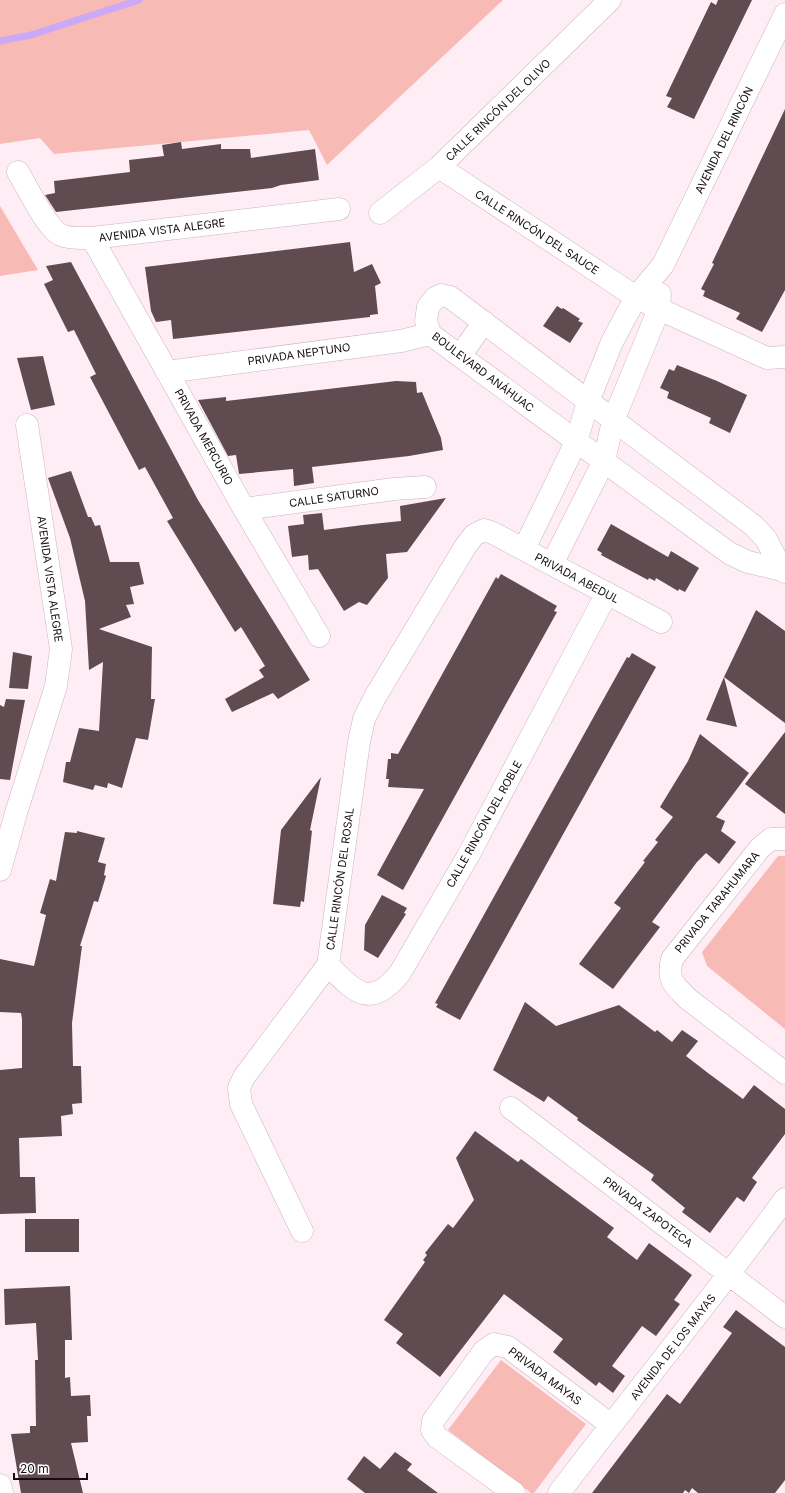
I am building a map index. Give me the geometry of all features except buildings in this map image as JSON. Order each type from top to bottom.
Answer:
[{"type":"street","name":"CALLE RINCÓN DEL OLIVO","points":[[380,213],[439,167],[610,0]]},
{"type":"street","name":"AVENIDA DEL RINCÓN","points":[[524,549],[576,442],[588,402],[612,342],[636,297],[663,265],[785,14]]},
{"type":"street","name":"CALLE RINCÓN DEL SAUCE","points":[[439,167],[636,297],[767,358],[785,357]]},
{"type":"street","name":"AVENIDA VISTA ALEGRE","points":[[18,172],[51,228],[56,233],[69,237],[92,238],[339,209]]},
{"type":"street","name":"PRIVADA MERCURIO","points":[[92,238],[244,509],[318,636]]},
{"type":"street","name":"AVENIDA DEL RINCÓN","points":[[552,564],[604,461],[613,421],[659,309],[663,265]]},
{"type":"street","name":"BOULEVARD ANÁHUAC","points":[[441,295],[450,297],[484,322],[613,421],[754,526],[766,538],[783,571],[748,562],[729,553],[430,334],[426,321],[428,306],[435,298],[441,295]]},
{"type":"street","points":[[460,356],[484,322]]},
{"type":"street","name":"PRIVADA NEPTUNO","points":[[167,372],[401,341],[430,334]]},
{"type":"street","name":"AVENIDA VISTA ALEGRE","points":[[0,870],[16,813],[56,686],[61,649],[27,425]]},
{"type":"street","name":"CALLE SATURNO","points":[[244,509],[394,489],[425,487]]},
{"type":"street","name":"CALLE RINCÓN DEL ROSAL","points":[[302,1231],[241,1104],[239,1088],[244,1077],[328,965],[364,719],[375,697],[465,547],[474,535],[484,530],[493,533]]},
{"type":"street","name":"PRIVADA ABEDUL","points":[[493,533],[661,622]]},
{"type":"street","name":"CALLE RINCÓN DEL ROBLE","points":[[328,965],[350,987],[369,995],[380,992],[390,986],[400,973],[468,856],[607,594]]},
{"type":"street","name":"PRIVADA TARAHUMARA","points":[[785,839],[771,839],[760,848],[672,959],[669,972],[675,986],[688,999],[785,1074]]},
{"type":"street","name":"PRIVADA ZAPOTECA","points":[[511,1108],[785,1317]]},
{"type":"street","name":"AVENIDA DE LOS MAYAS","points":[[559,1493],[730,1274],[785,1199]]},
{"type":"street","name":"PRIVADA MAYAS","points":[[514,1493],[437,1437],[432,1430],[433,1421],[484,1350],[494,1344],[508,1347],[611,1425]]},
{"type":"street","points":[[0,1486],[2,1493]]},
{"type":"shaded area","points":[[0,0],[503,0],[327,165],[309,130],[54,154],[40,138],[0,144]]},
{"type":"shaded area","points":[[0,206],[38,270],[0,276]]},
{"type":"shaded area","points":[[778,856],[785,856],[785,1029],[707,966],[702,952]]},
{"type":"shaded area","points":[[501,1360],[586,1424],[534,1493],[531,1493],[448,1430]]},
{"type":"waterway","points":[[0,41],[31,35],[139,0]]}]
